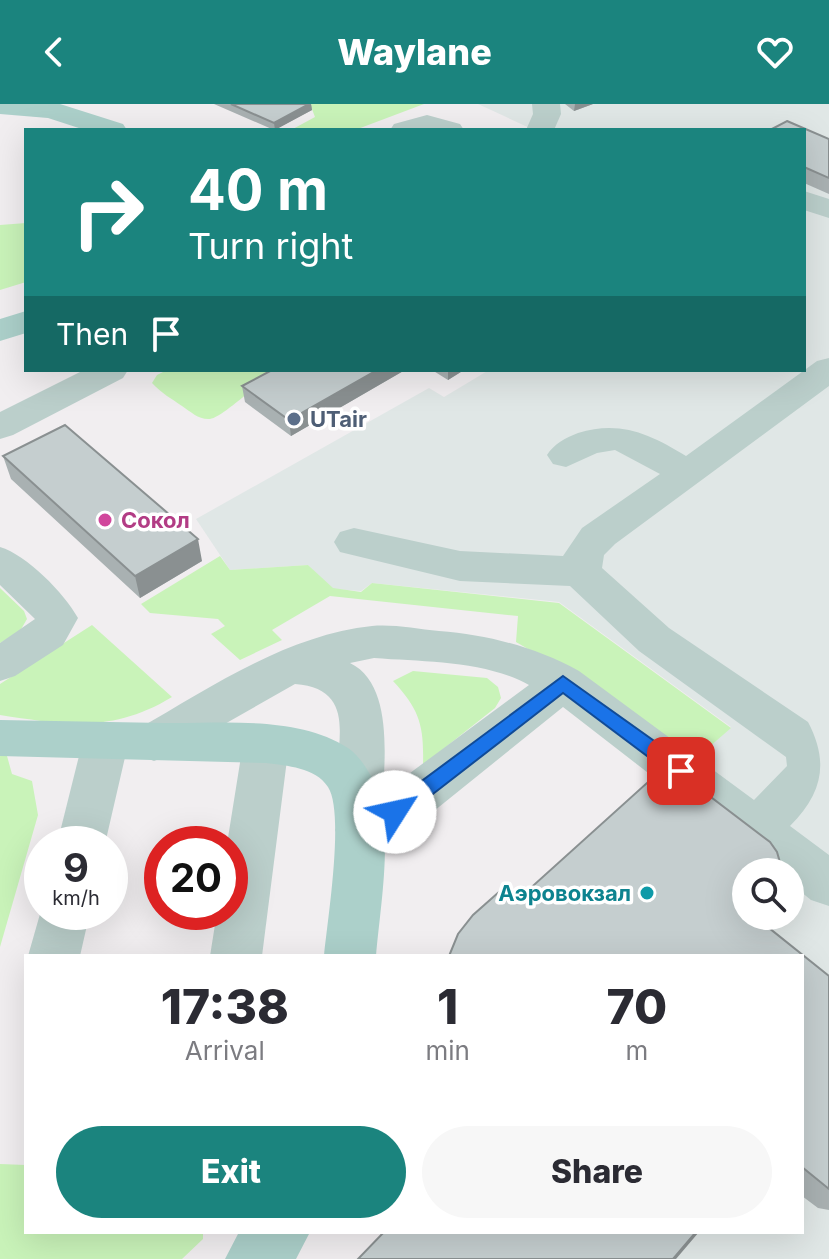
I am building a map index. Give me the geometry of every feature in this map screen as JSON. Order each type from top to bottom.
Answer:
[{"type":"main road","points":[[0,106],[51,110],[107,128]]},
{"type":"main road","points":[[0,331],[24,322]]},
{"type":"main road","points":[[0,738],[266,744],[304,749],[336,765],[348,777],[359,817],[350,954]]},
{"type":"main road","points":[[254,1259],[278,1234]]},
{"type":"street","points":[[541,128],[547,114],[546,104]]},
{"type":"street","points":[[411,128],[427,123],[443,128]]},
{"type":"street","points":[[806,201],[829,209]]},
{"type":"street","points":[[581,572],[581,557],[589,543],[829,368],[806,354]]},
{"type":"street","points":[[0,427],[107,372]]},
{"type":"street","points":[[566,455],[596,438],[620,438],[687,474]]},
{"type":"street","points":[[354,542],[460,566],[581,572],[664,646],[792,735],[807,749],[811,769],[800,786],[756,828]]},
{"type":"street","points":[[0,561],[57,618],[48,634],[0,664]]},
{"type":"street","points":[[154,742],[208,710],[337,649],[374,642],[498,653],[521,660],[563,683],[829,884]]},
{"type":"street","points":[[294,667],[317,666],[332,671],[353,694],[363,731],[359,817],[412,801],[563,683]]},
{"type":"street","points":[[85,826],[106,740]]},
{"type":"street","points":[[236,954],[266,744]]},
{"type":"street","points":[[54,954],[60,930]]},
{"type":"street","points":[[254,1259],[257,1234]]},
{"type":"shaded area","points":[[478,104],[829,104],[829,1259],[374,1259],[399,1234],[804,1234],[804,954],[510,926],[731,727],[559,602],[372,583],[361,591],[332,589],[308,565],[230,570],[196,519],[429,388],[444,397],[486,372],[806,372],[806,128],[530,128]]},
{"type":"green space","points":[[310,104],[424,104],[360,128],[295,128],[315,117]]},
{"type":"green space","points":[[24,223],[24,283],[0,290],[0,225]]},
{"type":"green space","points":[[163,372],[273,372],[232,406],[210,419],[195,415],[163,393],[152,383]]},
{"type":"green space","points":[[220,556],[230,570],[308,565],[333,588],[361,592],[372,583],[559,603],[731,728],[693,761],[588,684],[516,642],[518,616],[330,596],[272,630],[282,640],[240,660],[211,634],[225,626],[218,619],[150,613],[141,604]]},
{"type":"green space","points":[[0,588],[24,611],[27,619],[20,631],[0,643]]},
{"type":"green space","points":[[92,625],[172,697],[150,709],[109,721],[67,723],[0,715],[0,684]]},
{"type":"green space","points":[[413,671],[487,678],[498,687],[501,698],[495,708],[423,765],[423,740],[415,710],[393,681]]},
{"type":"green space","points":[[0,755],[7,756],[12,774],[32,781],[38,815],[35,826],[24,826],[24,864],[0,947]]},
{"type":"green space","points":[[0,1164],[24,1165],[24,1234],[203,1234],[203,1239],[182,1259],[0,1259]]},
{"type":"building","points":[[231,104],[309,104],[274,123]]},
{"type":"building","points":[[787,121],[803,128],[774,128]]},
{"type":"building","points":[[806,129],[829,139],[829,178],[806,168]]},
{"type":"building","points":[[268,372],[373,372],[289,420],[242,386]]},
{"type":"building","name":"Сокол","points":[[65,425],[198,539],[135,576],[3,456]]},
{"type":"building","name":"Аэровокзал","points":[[658,773],[691,782],[770,842],[779,858],[732,858],[732,930],[772,930],[802,954],[450,954],[458,934],[473,915],[500,891],[514,903]]},
{"type":"building","name":"Аэровокзал","points":[[804,956],[829,976],[829,1189],[804,1169]]},
{"type":"building","points":[[382,1234],[694,1234],[673,1259],[358,1259]]},
{"type":"place","name":"UTair","points":[[294,419]]},
{"type":"place","name":"Сокол","points":[[105,520]]},
{"type":"place","name":"Аэровокзал","points":[[647,893]]},
{"type":"route","points":[[395,812],[563,683],[681,771]]}]
